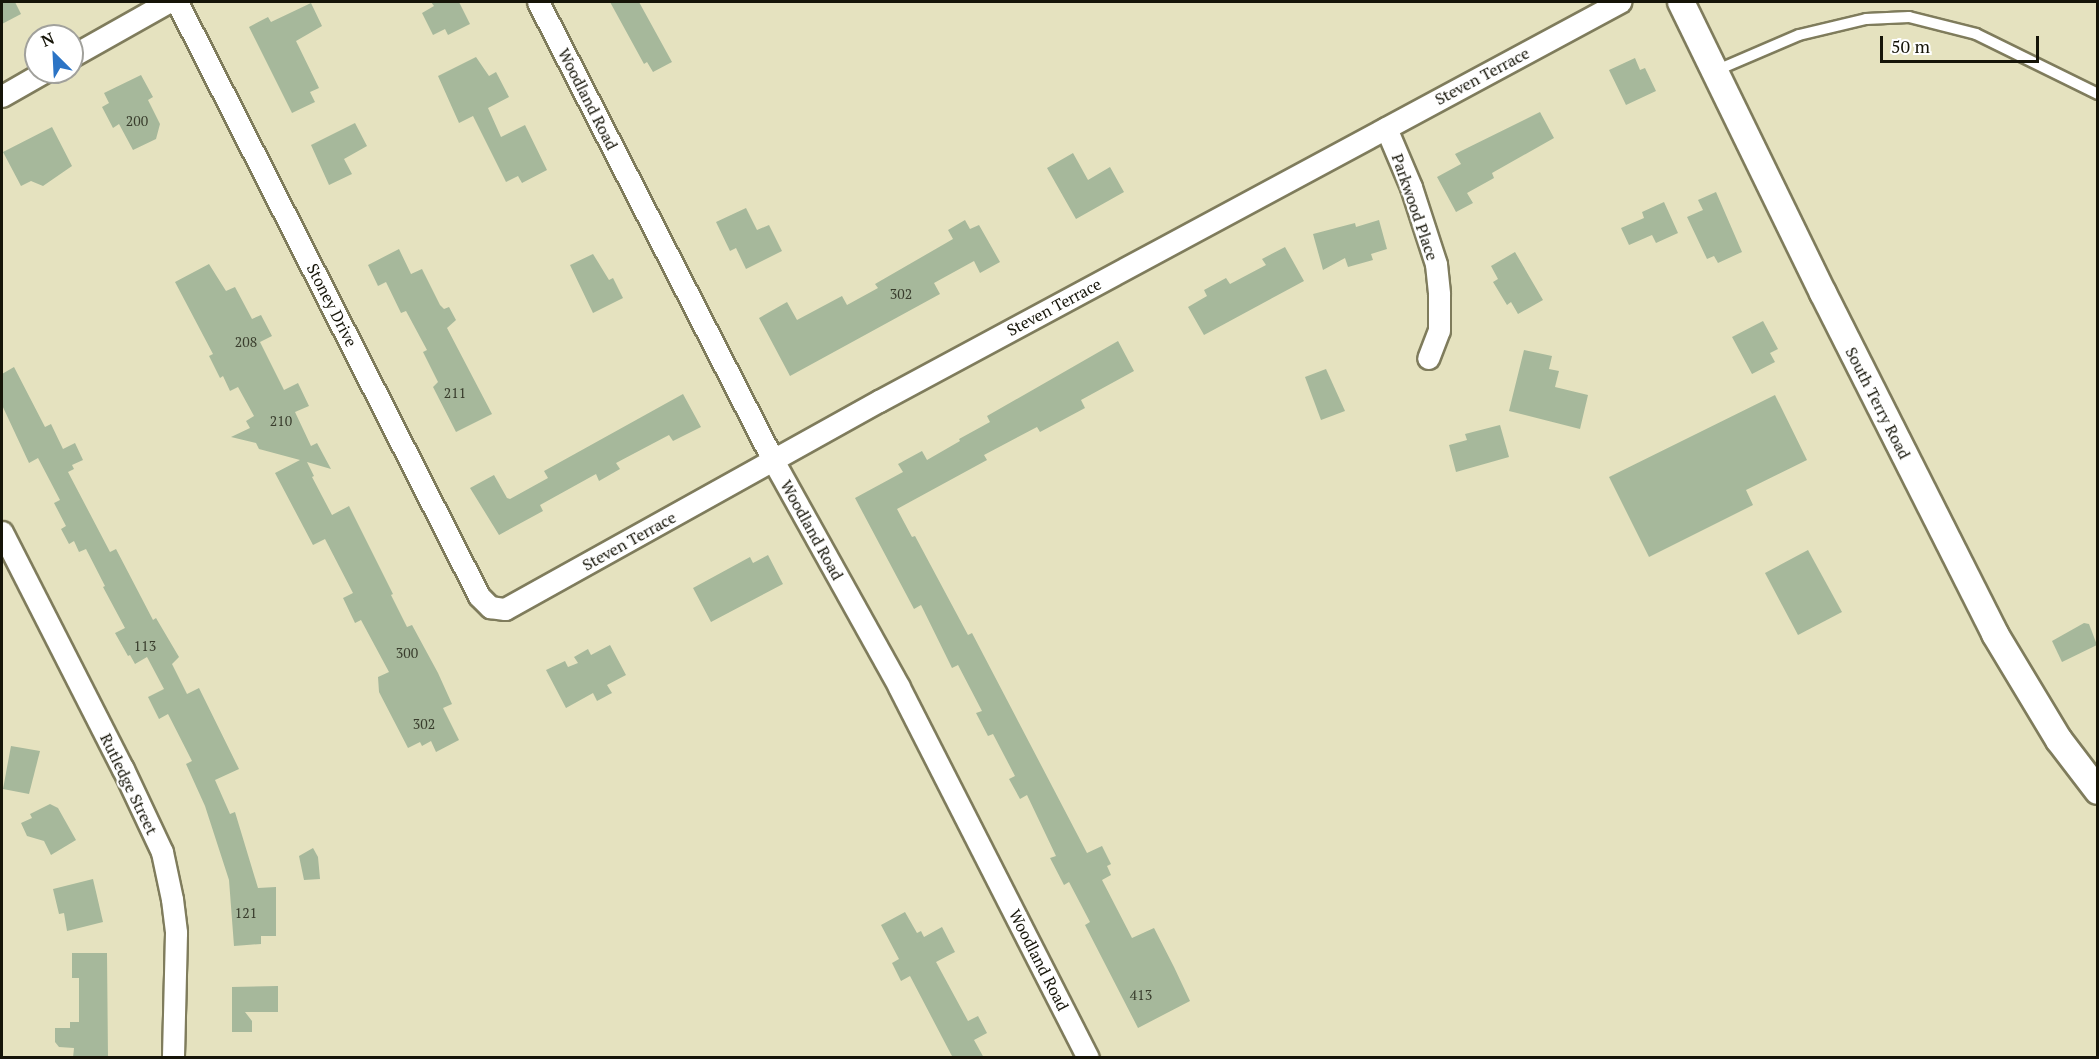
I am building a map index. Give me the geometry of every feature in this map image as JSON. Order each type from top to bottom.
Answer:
[{"type":"street","points":[[84,49],[168,2]]},
{"type":"street","name":"Stoney Drive","points":[[177,2],[479,596],[490,607]]},
{"type":"street","name":"Woodland Road","points":[[538,2],[774,462],[899,687],[1088,1058]]},
{"type":"street","name":"Steven Terrace","points":[[490,607],[505,609],[774,462],[879,401],[1620,2]]},
{"type":"street","name":"South Terry Road","points":[[1681,2],[1823,293],[1995,634],[2059,740],[2097,791]]},
{"type":"street","points":[[2,96],[24,83]]},
{"type":"street","name":"Parkwood Place","points":[[1386,128],[1411,187],[1436,264],[1439,294],[1438,330],[1428,358]]},
{"type":"street","name":"Rutledge Street","points":[[2,532],[123,769],[162,852],[172,898],[176,933],[173,1058]]},
{"type":"lane","points":[[1715,71],[1799,35],[1866,19],[1909,17],[1976,34],[2097,94]]},
{"type":"building","points":[[2,2],[15,2],[21,14],[2,24]]},
{"type":"building","points":[[431,2],[459,2],[470,24],[448,35],[445,29],[433,35],[422,13],[434,6]]},
{"type":"building","points":[[610,2],[639,2],[672,62],[653,72],[647,62],[644,64]]},
{"type":"building","points":[[311,3],[322,26],[296,41],[319,88],[310,92],[315,102],[292,113],[249,27],[268,17],[271,22]]},
{"type":"building","points":[[476,57],[489,76],[496,72],[509,97],[488,108],[501,137],[525,125],[547,170],[522,183],[518,176],[506,182],[473,116],[459,123],[438,76]]},
{"type":"building","points":[[1635,58],[1640,70],[1645,68],[1656,91],[1626,105],[1609,70]]},
{"type":"building","points":[[141,75],[153,97],[148,100],[160,124],[156,139],[133,150],[119,124],[113,128],[102,107],[109,103],[104,93]]},
{"type":"building","points":[[1540,112],[1554,138],[1492,173],[1494,178],[1467,193],[1473,203],[1456,212],[1437,177],[1461,164],[1455,154]]},
{"type":"building","points":[[355,123],[367,146],[344,159],[352,174],[329,185],[311,145]]},
{"type":"building","points":[[52,127],[72,166],[43,186],[31,181],[21,186],[3,152]]},
{"type":"building","points":[[1073,153],[1088,180],[1110,167],[1124,192],[1076,219],[1047,168]]},
{"type":"building","points":[[1716,192],[1742,252],[1718,263],[1714,256],[1707,259],[1687,217],[1703,210],[1698,200]]},
{"type":"building","points":[[1664,202],[1678,233],[1656,243],[1652,235],[1629,245],[1621,228],[1644,218],[1642,212]]},
{"type":"building","points":[[746,208],[757,230],[769,225],[782,251],[746,269],[736,248],[730,251],[716,222]]},
{"type":"building","points":[[965,220],[970,229],[979,225],[1000,262],[980,273],[974,261],[934,283],[940,294],[790,376],[759,318],[787,302],[797,320],[842,296],[847,305],[878,288],[875,284],[953,239],[948,230]]},
{"type":"building","points":[[1379,220],[1387,249],[1371,254],[1373,260],[1348,267],[1345,258],[1323,270],[1313,234],[1355,223],[1356,227]]},
{"type":"building","points":[[1285,247],[1304,281],[1204,335],[1188,307],[1207,296],[1204,290],[1226,278],[1230,284],[1266,265],[1262,259]]},
{"type":"building","points":[[399,249],[411,274],[422,269],[440,305],[444,309],[449,307],[456,320],[447,328],[492,414],[456,432],[433,387],[438,382],[423,352],[427,350],[406,311],[401,313],[386,282],[378,286],[368,265]]},
{"type":"building","points":[[1515,252],[1543,300],[1518,314],[1511,302],[1507,305],[1493,282],[1498,279],[1491,266]]},
{"type":"building","points":[[593,254],[609,280],[613,278],[623,298],[593,313],[570,265]]},
{"type":"building","points":[[209,264],[226,291],[235,287],[252,319],[261,315],[272,336],[260,342],[284,390],[298,383],[309,406],[295,412],[311,446],[317,443],[331,469],[307,462],[314,476],[312,477],[332,515],[349,506],[407,627],[412,625],[438,673],[452,704],[443,708],[459,740],[436,752],[431,741],[422,746],[420,742],[408,748],[379,692],[378,677],[389,672],[361,620],[355,623],[343,598],[353,593],[325,539],[313,545],[275,473],[300,460],[259,449],[256,443],[231,437],[250,428],[246,421],[254,416],[238,387],[230,391],[223,376],[220,378],[209,356],[213,354],[175,282]]},
{"type":"building","points":[[1763,321],[1778,349],[1770,353],[1775,362],[1752,374],[1732,337]]},
{"type":"building","points":[[1118,341],[1134,371],[1081,400],[1085,408],[1040,432],[1037,427],[984,455],[987,460],[897,509],[912,537],[915,536],[968,635],[972,633],[1087,853],[1102,846],[1111,864],[1107,866],[1111,875],[1102,880],[1132,938],[1154,928],[1190,1001],[1138,1028],[1085,925],[1090,922],[1069,882],[1064,885],[1050,858],[1056,856],[1027,795],[1020,799],[1009,779],[1015,776],[993,734],[988,736],[976,713],[982,711],[958,665],[952,668],[921,605],[914,609],[855,498],[903,472],[898,464],[922,451],[927,460],[990,422],[987,416]]},
{"type":"building","points":[[1524,350],[1552,356],[1549,369],[1559,371],[1555,387],[1588,395],[1580,429],[1509,411]]},
{"type":"building","points":[[14,367],[45,427],[51,424],[63,449],[75,443],[83,460],[72,465],[74,469],[68,472],[110,552],[116,549],[153,620],[156,618],[179,657],[172,664],[187,694],[199,688],[239,769],[215,780],[230,814],[235,812],[258,888],[276,887],[276,936],[261,936],[261,944],[234,946],[229,880],[205,806],[186,764],[192,761],[168,714],[159,719],[148,697],[164,689],[147,657],[135,664],[130,655],[128,656],[115,633],[125,628],[103,587],[105,586],[86,549],[79,552],[74,541],[69,544],[61,529],[66,526],[54,503],[60,500],[38,458],[29,463],[2,405],[2,374]]},
{"type":"building","points":[[1326,369],[1345,411],[1321,420],[1305,377]]},
{"type":"building","points":[[683,394],[701,427],[673,441],[669,435],[616,463],[620,469],[599,481],[596,474],[540,505],[543,511],[499,535],[470,488],[494,475],[507,498],[510,499],[548,478],[544,471]]},
{"type":"building","points":[[1775,395],[1807,460],[1746,490],[1753,505],[1649,557],[1609,477]]},
{"type":"building","points":[[1500,425],[1509,457],[1456,472],[1449,445],[1467,440],[1465,434]]},
{"type":"building","points":[[1808,550],[1842,612],[1798,635],[1765,573]]},
{"type":"building","points":[[768,555],[783,584],[711,622],[693,588],[750,557],[753,563]]},
{"type":"building","points":[[2084,623],[2089,624],[2097,645],[2062,662],[2052,641]]},
{"type":"building","points":[[610,645],[626,675],[607,685],[612,693],[597,701],[593,693],[566,708],[546,670],[565,661],[568,667],[578,663],[574,657],[588,649],[591,655]]},
{"type":"building","points":[[11,746],[40,751],[29,794],[3,789]]},
{"type":"building","points":[[50,804],[58,808],[76,840],[51,855],[44,841],[27,836],[21,823],[32,818],[30,814]]},
{"type":"building","points":[[313,848],[318,857],[320,879],[304,880],[299,856]]},
{"type":"building","points":[[93,879],[103,922],[67,931],[64,913],[59,914],[53,889]]},
{"type":"building","points":[[905,912],[917,933],[921,931],[924,937],[942,927],[955,952],[936,962],[968,1021],[978,1016],[987,1033],[974,1040],[984,1058],[953,1058],[910,976],[901,981],[892,963],[899,959],[881,925]]},
{"type":"building","points":[[72,953],[107,953],[108,1058],[73,1058],[74,1048],[59,1047],[55,1042],[55,1028],[70,1028],[70,1022],[79,1022],[79,978],[72,978]]},
{"type":"building","points":[[278,986],[278,1012],[245,1012],[252,1021],[252,1032],[232,1032],[232,987]]}]
